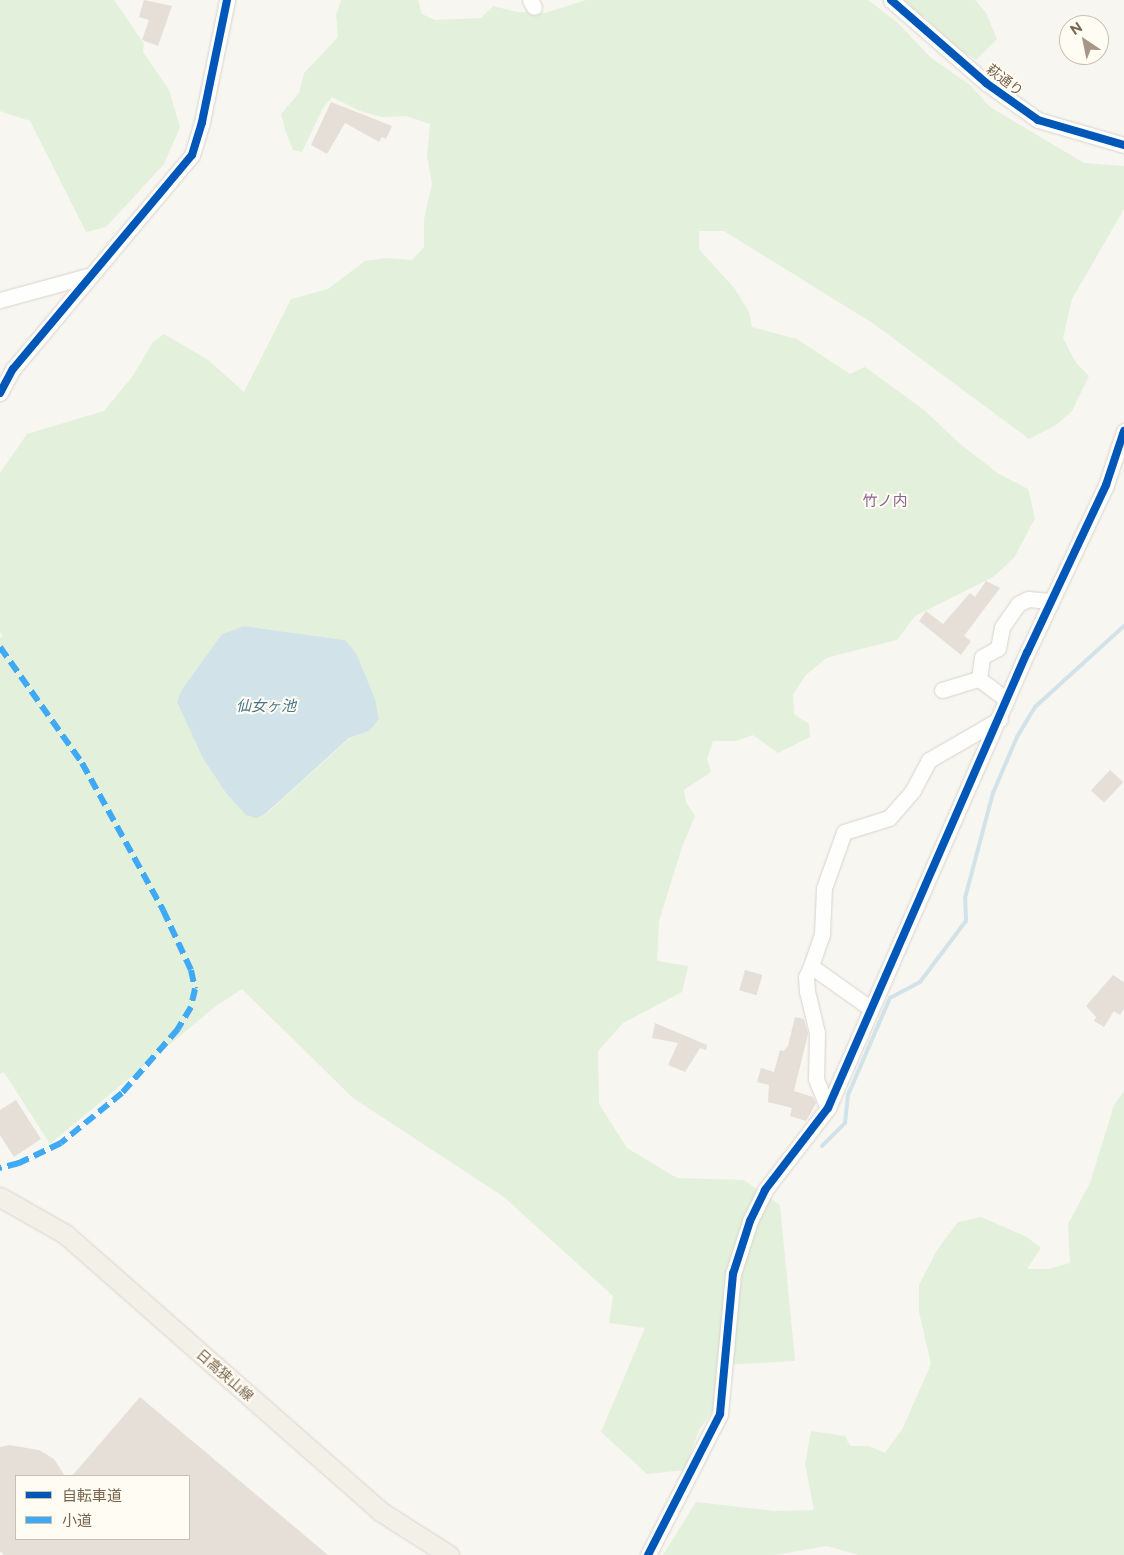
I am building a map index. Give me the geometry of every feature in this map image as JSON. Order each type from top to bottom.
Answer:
[{"type":"main road","name":"日高狭山線","points":[[0,1197],[65,1234],[380,1511],[448,1555]]},
{"type":"street","points":[[0,393],[13,369],[88,276],[192,155],[204,113],[227,0]]},
{"type":"street","name":"萩通り","points":[[891,0],[986,83],[1038,120],[1124,145]]},
{"type":"street","points":[[0,300],[88,276]]},
{"type":"street","points":[[648,1555],[720,1414],[733,1274],[750,1221],[765,1190],[828,1108],[870,1008],[1051,601],[1106,486],[1124,431]]},
{"type":"street","points":[[979,679],[982,656],[998,648],[1002,627],[1018,604],[1028,599],[1051,601]]},
{"type":"street","points":[[942,690],[979,679]]},
{"type":"street","points":[[979,679],[1007,700]]},
{"type":"street","points":[[828,1108],[816,1079],[817,1033],[809,971],[822,934],[824,888],[844,832],[889,818],[913,790],[929,760],[1000,719]]},
{"type":"street","points":[[809,971],[870,1008]]},
{"type":"green space","points":[[0,0],[114,0],[144,44],[143,52],[169,90],[180,127],[164,164],[106,227],[86,232],[30,121],[0,111]]},
{"type":"green space","points":[[341,0],[418,0],[422,14],[435,20],[481,18],[493,6],[517,12],[545,13],[586,0],[868,0],[898,23],[930,57],[970,85],[990,107],[1084,163],[1124,166],[1124,209],[1072,299],[1063,338],[1076,363],[1089,376],[1072,411],[1056,425],[1029,439],[874,324],[724,231],[699,231],[699,249],[735,289],[749,312],[752,327],[797,339],[850,374],[865,367],[924,410],[959,443],[999,474],[1028,489],[1035,518],[1014,558],[993,577],[915,616],[897,640],[826,658],[805,676],[793,695],[794,714],[809,724],[810,737],[778,753],[753,735],[736,741],[713,741],[707,759],[711,772],[684,790],[686,802],[695,816],[682,847],[659,921],[657,961],[688,966],[682,992],[623,1023],[598,1051],[599,1104],[627,1148],[677,1178],[744,1180],[780,1205],[795,1361],[721,1365],[715,1407],[699,1430],[685,1470],[647,1474],[601,1432],[645,1328],[609,1323],[613,1296],[504,1197],[353,1098],[242,989],[216,1006],[50,1144],[4,1072],[0,1074],[0,638],[3,636],[0,632],[0,473],[27,434],[104,411],[132,377],[153,342],[164,334],[208,360],[244,392],[291,299],[328,289],[365,261],[386,258],[412,260],[424,247],[424,219],[432,184],[427,156],[430,124],[406,116],[382,117],[360,111],[332,97],[323,108],[302,152],[293,150],[286,133],[281,114],[299,93],[304,73],[338,37],[336,15]],"holes":[[[244,626],[345,640],[369,731],[350,738],[265,815],[256,818],[178,702],[182,689],[222,634]]]},
{"type":"green space","points":[[899,0],[975,0],[986,13],[997,39],[976,60],[951,44],[927,19]]},
{"type":"green space","points":[[1124,1091],[1124,1555],[859,1555],[827,1546],[775,1555],[663,1555],[696,1502],[775,1511],[814,1510],[805,1464],[811,1431],[845,1436],[850,1446],[869,1446],[885,1453],[903,1428],[931,1364],[919,1312],[919,1285],[937,1250],[958,1222],[981,1217],[1027,1237],[1041,1248],[1027,1269],[1048,1269],[1070,1263],[1068,1224],[1090,1183],[1114,1105]]},
{"type":"water","name":"仙女ヶ池","points":[[244,626],[345,640],[356,653],[375,699],[379,719],[369,731],[349,738],[264,815],[256,818],[246,815],[226,793],[203,758],[177,702],[182,689],[222,634]]},
{"type":"building","points":[[144,0],[172,6],[158,46],[142,40],[149,20],[139,17]]},
{"type":"building","points":[[331,102],[392,126],[386,139],[382,137],[379,142],[345,123],[327,154],[311,145]]},
{"type":"building","points":[[986,581],[1000,588],[964,636],[971,641],[961,655],[919,621],[926,611],[943,624],[970,593],[975,597]]},
{"type":"building","points":[[1110,770],[1123,782],[1104,803],[1091,790]]},
{"type":"building","points":[[745,970],[762,975],[757,995],[739,990]]},
{"type":"building","points":[[1113,975],[1124,982],[1124,1009],[1120,1015],[1114,1011],[1104,1027],[1094,1021],[1096,1017],[1086,1006]]},
{"type":"building","points":[[795,1017],[804,1019],[808,1034],[794,1091],[813,1097],[816,1103],[806,1121],[790,1116],[792,1108],[768,1102],[769,1085],[757,1082],[761,1068],[774,1072],[780,1050],[784,1051],[788,1046]]},
{"type":"building","points":[[655,1023],[707,1045],[706,1050],[700,1048],[685,1072],[668,1065],[678,1043],[652,1038]]},
{"type":"building","points":[[16,1100],[41,1139],[14,1157],[0,1135],[0,1110]]},
{"type":"building","points":[[140,1397],[328,1555],[4,1555],[0,1551],[0,1447],[9,1445],[39,1450],[54,1459],[64,1475],[15,1475],[15,1540],[190,1540],[190,1475],[73,1475]]},
{"type":"waterway","points":[[822,1146],[845,1123],[848,1095],[890,998],[920,982],[966,921],[965,898],[993,793],[1017,737],[1035,707],[1124,626]]},
{"type":"marked path","points":[[0,647],[82,763],[163,910],[191,970],[195,989],[191,1007],[178,1029],[122,1093],[61,1143],[19,1163],[0,1168]]},
{"type":"cycle path","points":[[0,393],[13,369],[192,155],[202,122],[227,0]]},
{"type":"cycle path","points":[[891,0],[986,83],[1038,120],[1124,145]]},
{"type":"cycle path","points":[[648,1555],[720,1414],[733,1274],[750,1221],[765,1190],[828,1108],[1027,653],[1106,485],[1124,431]]},
{"type":"district","name":"竹ノ内","points":[[885,502]]}]
